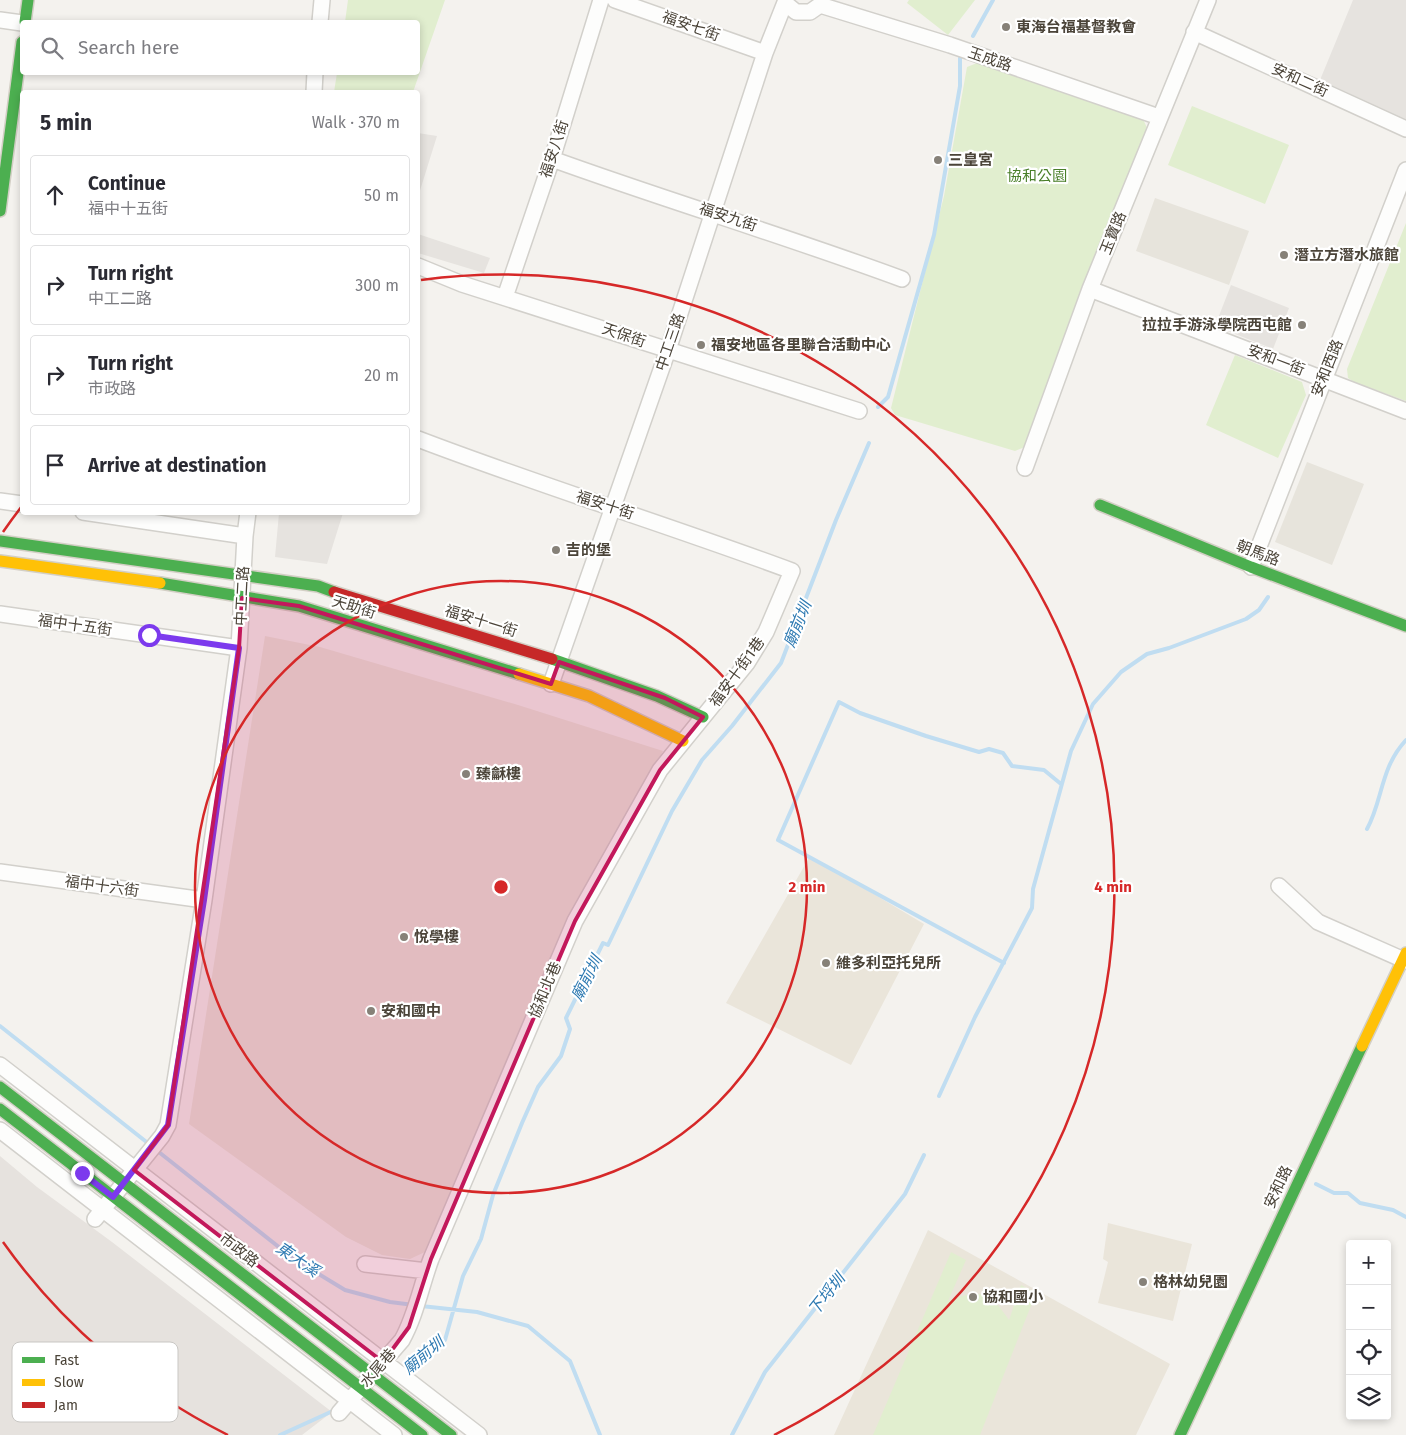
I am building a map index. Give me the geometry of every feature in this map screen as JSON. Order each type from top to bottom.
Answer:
[{"type":"street","points":[[25,20],[28,0]]},
{"type":"street","points":[[320,20],[322,0]]},
{"type":"street","name":"福安八街","points":[[505,296],[552,159],[601,0]]},
{"type":"street","name":"福安七街","points":[[615,0],[766,53]]},
{"type":"street","name":"玉寶路","points":[[1026,468],[1090,289],[1208,0]]},
{"type":"street","name":"中工三路","points":[[551,684],[668,350],[766,53],[786,1]]},
{"type":"street","name":"玉成路","points":[[786,1],[796,12],[810,12],[820,2],[1159,117]]},
{"type":"street","points":[[0,20],[20,22]]},
{"type":"street","name":"安和二街","points":[[1194,32],[1406,129]]},
{"type":"street","points":[[0,211],[20,57]]},
{"type":"street","points":[[314,90],[315,75]]},
{"type":"street","name":"福安九街","points":[[552,159],[632,188],[713,212],[902,279]]},
{"type":"street","name":"安和西路","points":[[1250,567],[1406,170]]},
{"type":"street","name":"天保街","points":[[420,267],[462,284],[505,296],[860,411]]},
{"type":"street","name":"安和一街","points":[[1090,289],[1406,411]]},
{"type":"street","name":"福安十街","points":[[420,440],[509,474],[613,507],[792,571]]},
{"type":"street","points":[[0,502],[20,504]]},
{"type":"street","name":"朝馬路","points":[[1100,505],[1250,567],[1406,626]]},
{"type":"street","points":[[103,515],[245,536]]},
{"type":"street","name":"中工二路","points":[[99,1214],[168,1125],[204,900],[239,648],[248,515]]},
{"type":"street","points":[[0,541],[243,575]]},
{"type":"street","name":"天助街","points":[[0,561],[213,590],[242,598],[299,606],[589,696],[683,741]]},
{"type":"street","name":"福安十街1巷","points":[[703,717],[747,663],[766,632],[792,571]]},
{"type":"street","name":"福安十一街","points":[[243,575],[318,586],[559,662],[665,698],[703,717]]},
{"type":"street","name":"福中十五街","points":[[0,614],[239,648]]},
{"type":"street","name":"協和北巷","points":[[412,1320],[424,1277],[575,921],[660,770],[703,717]]},
{"type":"street","name":"福中十六街","points":[[0,872],[204,900]]},
{"type":"street","points":[[1279,886],[1318,922],[1405,958]]},
{"type":"street","name":"安和路","points":[[1180,1435],[1258,1264],[1405,958]]},
{"type":"street","name":"市政路","points":[[0,1066],[479,1435]]},
{"type":"street","name":"市政路","points":[[0,1087],[451,1435]]},
{"type":"street","points":[[0,1109],[422,1435]]},
{"type":"street","points":[[0,1130],[99,1214],[394,1435]]},
{"type":"street","points":[[366,1264],[424,1277]]},
{"type":"street","name":"水尾巷","points":[[339,1413],[402,1340],[412,1320]]},
{"type":"highlighted area","points":[[242,598],[299,606],[551,684],[559,662],[665,698],[703,717],[660,770],[575,921],[431,1259],[409,1327],[383,1362],[134,1170],[168,1125],[239,648]]},
{"type":"shaded area","points":[[1353,0],[1406,0],[1406,119],[1320,80]]},
{"type":"shaded area","points":[[420,133],[437,136],[420,191]]},
{"type":"shaded area","points":[[1155,198],[1249,231],[1229,285],[1136,251]]},
{"type":"shaded area","points":[[420,235],[490,258],[484,273],[420,254]]},
{"type":"shaded area","points":[[1231,285],[1289,308],[1273,349],[1215,326]]},
{"type":"shaded area","points":[[1307,462],[1364,484],[1332,565],[1275,542]]},
{"type":"shaded area","points":[[279,515],[342,515],[327,564],[275,557]]},
{"type":"shaded area","name":"安和國中","points":[[265,636],[320,647],[518,705],[663,751],[576,921],[496,1101],[425,1252],[410,1259],[382,1255],[346,1237],[189,1124]]},
{"type":"shaded area","name":"維多利亞托兒所","points":[[810,856],[924,924],[851,1065],[726,1003]]},
{"type":"shaded area","points":[[0,1156],[37,1187],[112,1242],[332,1412],[302,1435],[0,1435]]},
{"type":"shaded area","name":"格林幼兒園","points":[[1108,1223],[1192,1244],[1173,1321],[1098,1303],[1108,1262],[1103,1259]]},
{"type":"shaded area","name":"協和國小","points":[[928,1230],[1170,1364],[1136,1435],[834,1435]]},
{"type":"green space","points":[[348,0],[445,0],[420,72],[420,20],[345,20]]},
{"type":"green space","points":[[909,0],[975,0],[948,35],[907,3]]},
{"type":"green space","name":"協和公園","points":[[977,63],[1142,117],[1148,130],[1025,447],[1015,451],[895,415],[891,408],[944,196],[967,67]]},
{"type":"green space","points":[[337,75],[419,75],[414,90],[334,90]]},
{"type":"green space","points":[[1192,106],[1289,145],[1265,204],[1168,165]]},
{"type":"green space","points":[[1406,223],[1406,401],[1354,382],[1348,378],[1347,369]]},
{"type":"green space","points":[[1235,355],[1302,382],[1306,395],[1278,458],[1206,425]]},
{"type":"green space","points":[[951,1252],[966,1260],[948,1301],[969,1295],[983,1295],[996,1303],[1009,1320],[1021,1285],[1036,1293],[980,1435],[873,1435]]},
{"type":"waterway","points":[[973,36],[993,0]]},
{"type":"waterway","points":[[878,407],[888,397],[934,235],[960,86],[960,58]]},
{"type":"waterway","name":"廟前圳","points":[[402,1372],[445,1340],[463,1276],[481,1239],[493,1195],[522,1123],[538,1087],[561,1056],[570,1029],[566,1018],[603,943],[608,945],[672,811],[702,760],[732,726],[781,663],[836,520],[869,443]]},
{"type":"waterway","points":[[939,1096],[975,1017],[1032,908],[1033,889],[1071,751],[1093,704],[1121,672],[1147,654],[1169,648],[1246,619],[1259,610],[1268,597]]},
{"type":"waterway","points":[[1004,963],[778,840],[839,702],[860,713],[926,736],[979,752],[989,749],[1003,753],[1012,766],[1044,770],[1061,784]]},
{"type":"waterway","points":[[1367,829],[1386,773],[1406,740]]},
{"type":"waterway","name":"東大溪","points":[[0,1026],[149,1144]]},
{"type":"waterway","name":"東大溪","points":[[155,1149],[294,1259],[345,1290],[390,1302],[414,1305]]},
{"type":"waterway","name":"下埒圳","points":[[732,1435],[765,1372],[905,1194],[924,1155]]},
{"type":"waterway","points":[[1316,1184],[1334,1193],[1348,1193],[1360,1203],[1393,1210],[1406,1217]]},
{"type":"waterway","name":"東大溪","points":[[421,1306],[477,1312],[528,1326],[570,1361],[600,1435]]},
{"type":"waterway","name":"廟前圳","points":[[280,1435],[335,1410]]},
{"type":"traffic: fast","points":[[25,20],[28,0]]},
{"type":"traffic: fast","points":[[0,211],[20,57]]},
{"type":"traffic: fast","points":[[1100,505],[1251,567],[1406,626]]},
{"type":"traffic: fast","points":[[0,541],[318,586],[334,592]]},
{"type":"traffic: fast","points":[[160,583],[299,606],[519,674]]},
{"type":"traffic: fast","points":[[552,659],[657,696],[703,717]]},
{"type":"traffic: fast","points":[[1180,1435],[1362,1046]]},
{"type":"traffic: fast","points":[[0,1087],[451,1435]]},
{"type":"traffic: fast","points":[[0,1109],[422,1435]]},
{"type":"traffic: slow","points":[[0,561],[160,583]]},
{"type":"traffic: slow","points":[[519,674],[589,696],[683,741]]},
{"type":"traffic: slow","points":[[1362,1046],[1406,953]]},
{"type":"traffic: jam","points":[[334,592],[552,659]]},
{"type":"place","name":"東海台福基督教會","points":[[1006,27]]},
{"type":"place","name":"三皇宮","points":[[938,160]]},
{"type":"place","name":"潛立方潛水旅館","points":[[1284,255]]},
{"type":"place","name":"拉拉手游泳學院西屯館","points":[[1302,325]]},
{"type":"place","name":"福安地區各里聯合活動中心","points":[[701,345]]},
{"type":"place","name":"吉的堡","points":[[556,550]]},
{"type":"place","name":"臻龢樓","points":[[466,774]]},
{"type":"place","name":"悅學樓","points":[[404,937]]},
{"type":"place","name":"維多利亞托兒所","points":[[826,963]]},
{"type":"place","name":"安和國中","points":[[371,1011]]},
{"type":"place","name":"格林幼兒園","points":[[1143,1282]]},
{"type":"place","name":"協和國小","points":[[973,1297]]},
{"type":"route","points":[[82,1173],[113,1197],[162,1136],[168,1125],[204,900],[239,648],[149,635]]}]
